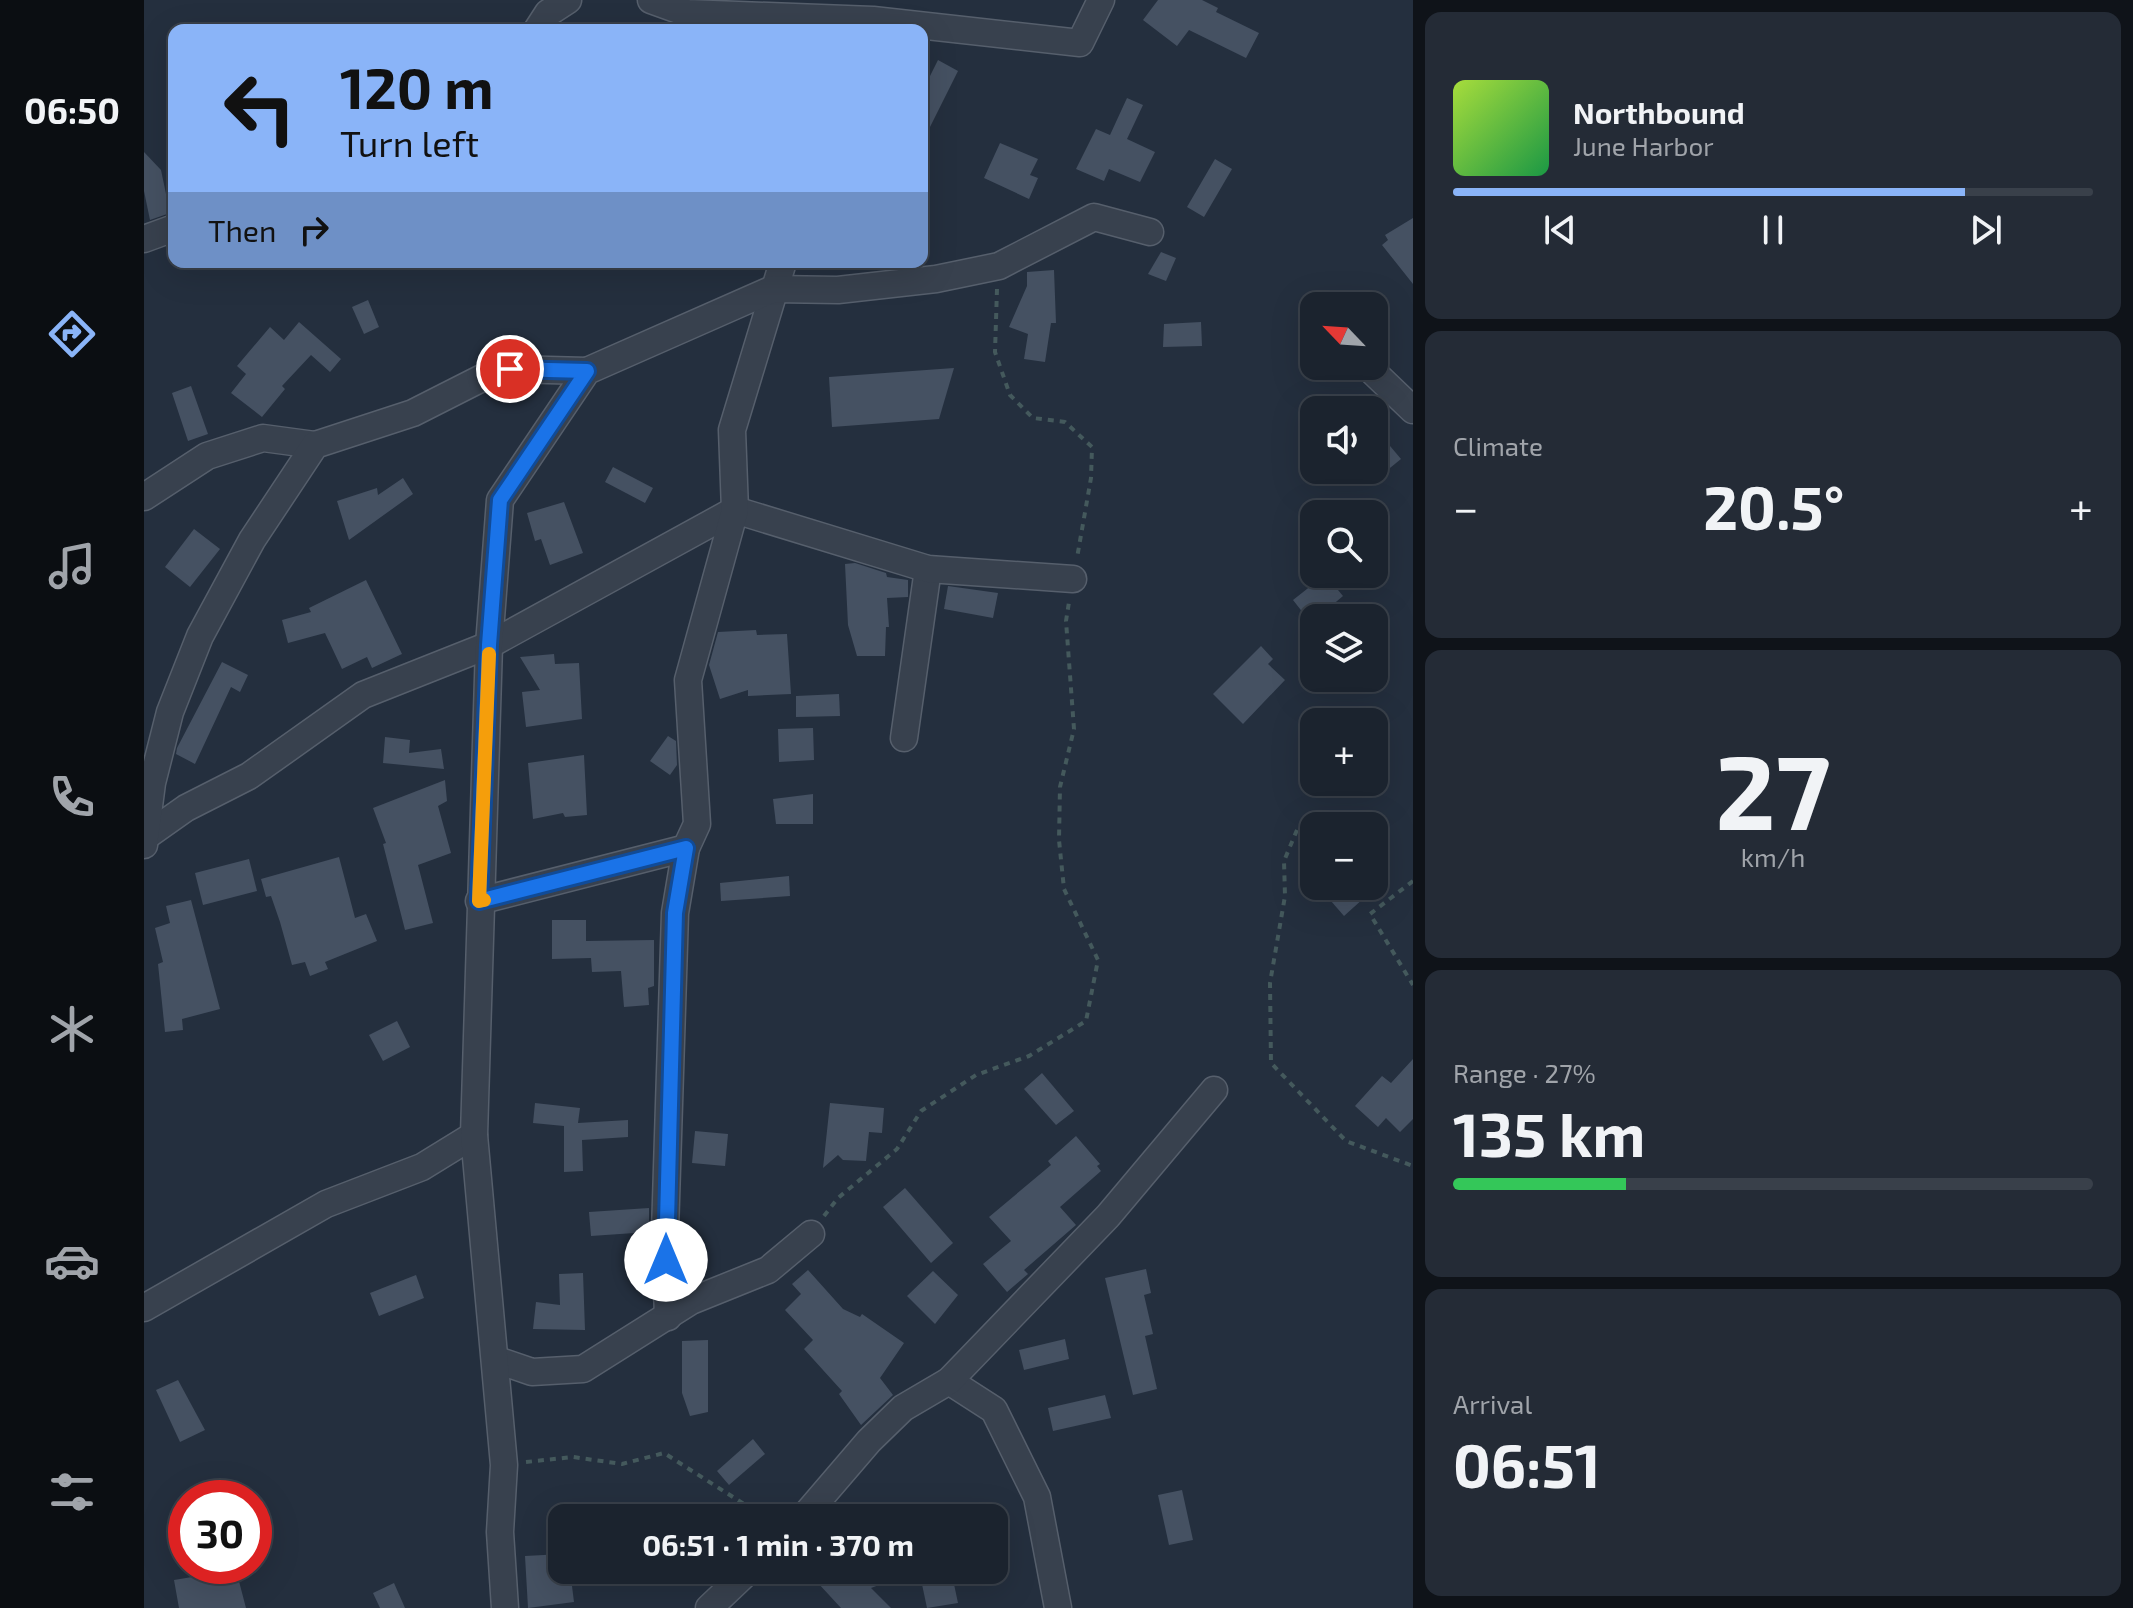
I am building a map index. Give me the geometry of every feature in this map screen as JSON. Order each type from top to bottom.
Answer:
[{"type":"street","points":[[541,24],[548,13],[568,0]]},
{"type":"street","points":[[651,0],[687,13],[873,17],[1080,43],[1101,0]]},
{"type":"street","points":[[144,497],[207,456],[263,438],[315,445],[413,413],[484,377],[510,369],[587,371],[773,289],[838,290],[936,279],[999,266],[1094,217],[1150,232]]},
{"type":"street","points":[[144,239],[168,230]]},
{"type":"street","points":[[668,1317],[665,1232],[671,1122],[675,913],[686,848],[697,824],[688,680],[735,510],[732,430],[781,268]]},
{"type":"street","points":[[505,1608],[500,1532],[504,1465],[497,1360],[474,1135],[489,645],[500,500],[587,371]]},
{"type":"street","points":[[1382,380],[1413,410]]},
{"type":"street","points":[[144,845],[152,783],[170,712],[200,636],[252,540],[315,445]]},
{"type":"street","points":[[145,837],[186,808],[249,776],[363,695],[489,645],[735,510],[928,569],[1073,579]]},
{"type":"street","points":[[904,738],[928,569]]},
{"type":"street","points":[[479,901],[686,848]]},
{"type":"street","points":[[806,1504],[903,1408],[949,1381],[1108,1216],[1214,1090]]},
{"type":"street","points":[[144,1308],[326,1204],[422,1167],[474,1135]]},
{"type":"street","points":[[497,1360],[532,1372],[583,1369],[691,1301],[768,1270],[811,1234]]},
{"type":"street","points":[[949,1381],[994,1410],[1037,1497],[1058,1608]]},
{"type":"street","points":[[709,1608],[734,1584]]},
{"type":"path","points":[[811,1234],[838,1198],[897,1149],[921,1111],[976,1075],[1029,1056],[1086,1021],[1098,960],[1064,889],[1059,840],[1060,787],[1074,729],[1066,621],[1091,478],[1092,447],[1065,422],[1033,418],[1010,395],[995,352],[999,266]]},
{"type":"path","points":[[1297,830],[1284,861],[1285,896],[1270,983],[1271,1063],[1346,1141],[1413,1166]]},
{"type":"path","points":[[1413,881],[1370,914],[1413,985]]},
{"type":"path","points":[[504,1465],[573,1457],[622,1464],[664,1453],[744,1504]]},
{"type":"building","points":[[1158,0],[1202,0],[1218,8],[1216,12],[1259,33],[1246,58],[1189,30],[1177,46],[1143,20]]},
{"type":"building","points":[[938,60],[958,71],[928,131],[928,80]]},
{"type":"building","points":[[1127,98],[1143,105],[1127,139],[1155,152],[1140,182],[1109,169],[1104,181],[1076,169],[1096,129],[1110,135]]},
{"type":"building","points":[[1000,143],[1038,159],[1030,175],[1038,178],[1029,199],[984,178]]},
{"type":"building","points":[[144,152],[161,170],[168,214],[150,220],[144,191]]},
{"type":"building","points":[[1215,159],[1232,169],[1204,217],[1187,207]]},
{"type":"building","points":[[1413,218],[1413,284],[1382,245],[1388,240],[1385,235]]},
{"type":"building","points":[[1161,252],[1176,258],[1166,281],[1148,274]]},
{"type":"building","points":[[1054,270],[1056,323],[1051,323],[1045,362],[1024,359],[1028,334],[1009,327],[1027,286],[1027,272]]},
{"type":"building","points":[[368,300],[379,327],[364,334],[352,307]]},
{"type":"building","points":[[299,322],[341,359],[330,372],[311,355],[282,386],[285,389],[262,417],[231,393],[246,374],[237,366],[270,327],[284,340]]},
{"type":"building","points":[[1201,322],[1202,346],[1163,347],[1164,324]]},
{"type":"building","points":[[954,368],[939,419],[832,427],[829,377]]},
{"type":"building","points":[[191,386],[208,434],[188,441],[172,393]]},
{"type":"building","points":[[1388,444],[1401,459],[1388,470]]},
{"type":"building","points":[[613,467],[653,488],[645,503],[605,482]]},
{"type":"building","points":[[403,478],[413,494],[349,540],[337,501],[377,488],[378,495]]},
{"type":"building","points":[[564,502],[583,553],[550,565],[541,539],[535,541],[527,513]]},
{"type":"building","points":[[194,529],[220,549],[190,587],[165,567]]},
{"type":"building","points":[[855,563],[886,573],[887,577],[908,580],[908,597],[887,598],[889,627],[886,627],[885,656],[857,656],[848,625],[845,564]]},
{"type":"building","points":[[366,580],[402,654],[372,668],[367,657],[342,669],[325,633],[288,643],[282,620],[311,612],[309,608]]},
{"type":"building","points":[[948,586],[998,593],[993,618],[944,609]]},
{"type":"building","points":[[1308,588],[1340,588],[1338,590],[1343,596],[1334,604],[1300,604],[1300,609],[1293,600]]},
{"type":"building","points":[[756,630],[757,635],[787,634],[791,694],[748,696],[748,690],[720,699],[709,665],[718,632]]},
{"type":"building","points":[[1261,646],[1273,659],[1268,664],[1285,680],[1243,724],[1213,694]]},
{"type":"building","points":[[554,654],[555,664],[579,663],[582,719],[526,727],[522,692],[540,690],[520,657]]},
{"type":"building","points":[[222,662],[248,675],[240,692],[231,687],[195,764],[176,754],[177,748]]},
{"type":"building","points":[[839,694],[840,716],[796,717],[796,696]]},
{"type":"building","points":[[813,728],[814,760],[779,762],[778,729]]},
{"type":"building","points":[[668,736],[676,741],[677,765],[670,775],[650,761]]},
{"type":"building","points":[[385,737],[410,740],[409,753],[441,749],[444,769],[383,763]]},
{"type":"building","points":[[584,755],[587,815],[565,817],[563,813],[533,819],[528,763]]},
{"type":"building","points":[[445,780],[447,801],[438,806],[451,853],[418,865],[433,923],[405,930],[383,844],[386,843],[373,808]]},
{"type":"building","points":[[813,794],[813,824],[776,824],[773,799]]},
{"type":"building","points":[[339,857],[355,918],[366,914],[377,941],[325,962],[328,969],[310,976],[305,962],[292,965],[271,896],[266,897],[261,879]]},
{"type":"building","points":[[249,859],[257,891],[203,905],[195,873]]},
{"type":"building","points":[[789,876],[790,896],[721,901],[720,883]]},
{"type":"building","points":[[191,900],[220,1009],[182,1019],[183,1030],[165,1032],[158,964],[163,962],[155,928],[170,923],[166,906]]},
{"type":"building","points":[[1330,900],[1362,900],[1344,916]]},
{"type":"building","points":[[552,920],[586,920],[586,941],[654,940],[654,986],[648,988],[649,1005],[624,1007],[621,971],[592,972],[591,958],[552,959]]},
{"type":"building","points":[[397,1021],[410,1047],[383,1061],[369,1035]]},
{"type":"building","points":[[1413,1059],[1413,1119],[1400,1132],[1386,1118],[1378,1127],[1355,1106],[1382,1076],[1391,1083]]},
{"type":"building","points":[[1042,1073],[1074,1111],[1056,1125],[1024,1089]]},
{"type":"building","points":[[535,1103],[580,1108],[578,1123],[628,1120],[628,1137],[582,1140],[583,1171],[564,1172],[564,1126],[533,1123]]},
{"type":"building","points":[[830,1103],[884,1108],[882,1133],[869,1132],[866,1161],[843,1160],[838,1155],[823,1168]]},
{"type":"building","points":[[695,1131],[728,1134],[725,1166],[692,1163]]},
{"type":"building","points":[[1076,1136],[1100,1164],[1097,1166],[1101,1171],[1060,1207],[1076,1225],[1024,1270],[1028,1274],[1007,1292],[983,1264],[1011,1241],[989,1217],[1051,1165],[1048,1161]]},
{"type":"building","points":[[905,1188],[953,1243],[931,1263],[883,1207]]},
{"type":"building","points":[[649,1208],[649,1232],[591,1236],[589,1212]]},
{"type":"building","points":[[1146,1269],[1151,1293],[1144,1295],[1153,1334],[1145,1336],[1157,1389],[1133,1395],[1105,1278]]},
{"type":"building","points":[[808,1270],[843,1309],[860,1317],[862,1314],[904,1343],[880,1378],[893,1395],[861,1425],[839,1394],[842,1391],[804,1349],[813,1340],[785,1310],[801,1294],[792,1284]]},
{"type":"building","points":[[933,1271],[958,1295],[935,1324],[907,1296]]},
{"type":"building","points":[[583,1273],[585,1330],[533,1329],[536,1302],[560,1305],[559,1274]]},
{"type":"building","points":[[416,1275],[424,1298],[379,1316],[370,1293]]},
{"type":"building","points":[[1065,1339],[1069,1359],[1024,1370],[1019,1350]]},
{"type":"building","points":[[708,1340],[708,1412],[690,1416],[682,1393],[682,1341]]},
{"type":"building","points":[[178,1380],[205,1430],[180,1442],[156,1390]]},
{"type":"building","points":[[1105,1395],[1111,1418],[1053,1431],[1048,1408]]},
{"type":"building","points":[[753,1439],[765,1454],[729,1485],[717,1471]]},
{"type":"building","points":[[1182,1490],[1193,1540],[1169,1545],[1158,1495]]},
{"type":"building","points":[[548,1555],[548,1584],[572,1584],[574,1602],[528,1608],[525,1556]]},
{"type":"building","points":[[394,1583],[405,1608],[380,1608],[373,1593]]},
{"type":"building","points":[[175,1584],[240,1584],[246,1608],[179,1608]]},
{"type":"building","points":[[819,1584],[879,1584],[871,1588],[891,1608],[841,1608]]},
{"type":"building","points":[[922,1584],[954,1584],[958,1603],[927,1608]]},
{"type":"slow traffic","points":[[484,900],[479,901],[489,654]]},
{"type":"route","points":[[510,369],[587,371],[500,500],[489,645],[479,901],[686,848],[675,913],[666,1260]]}]
